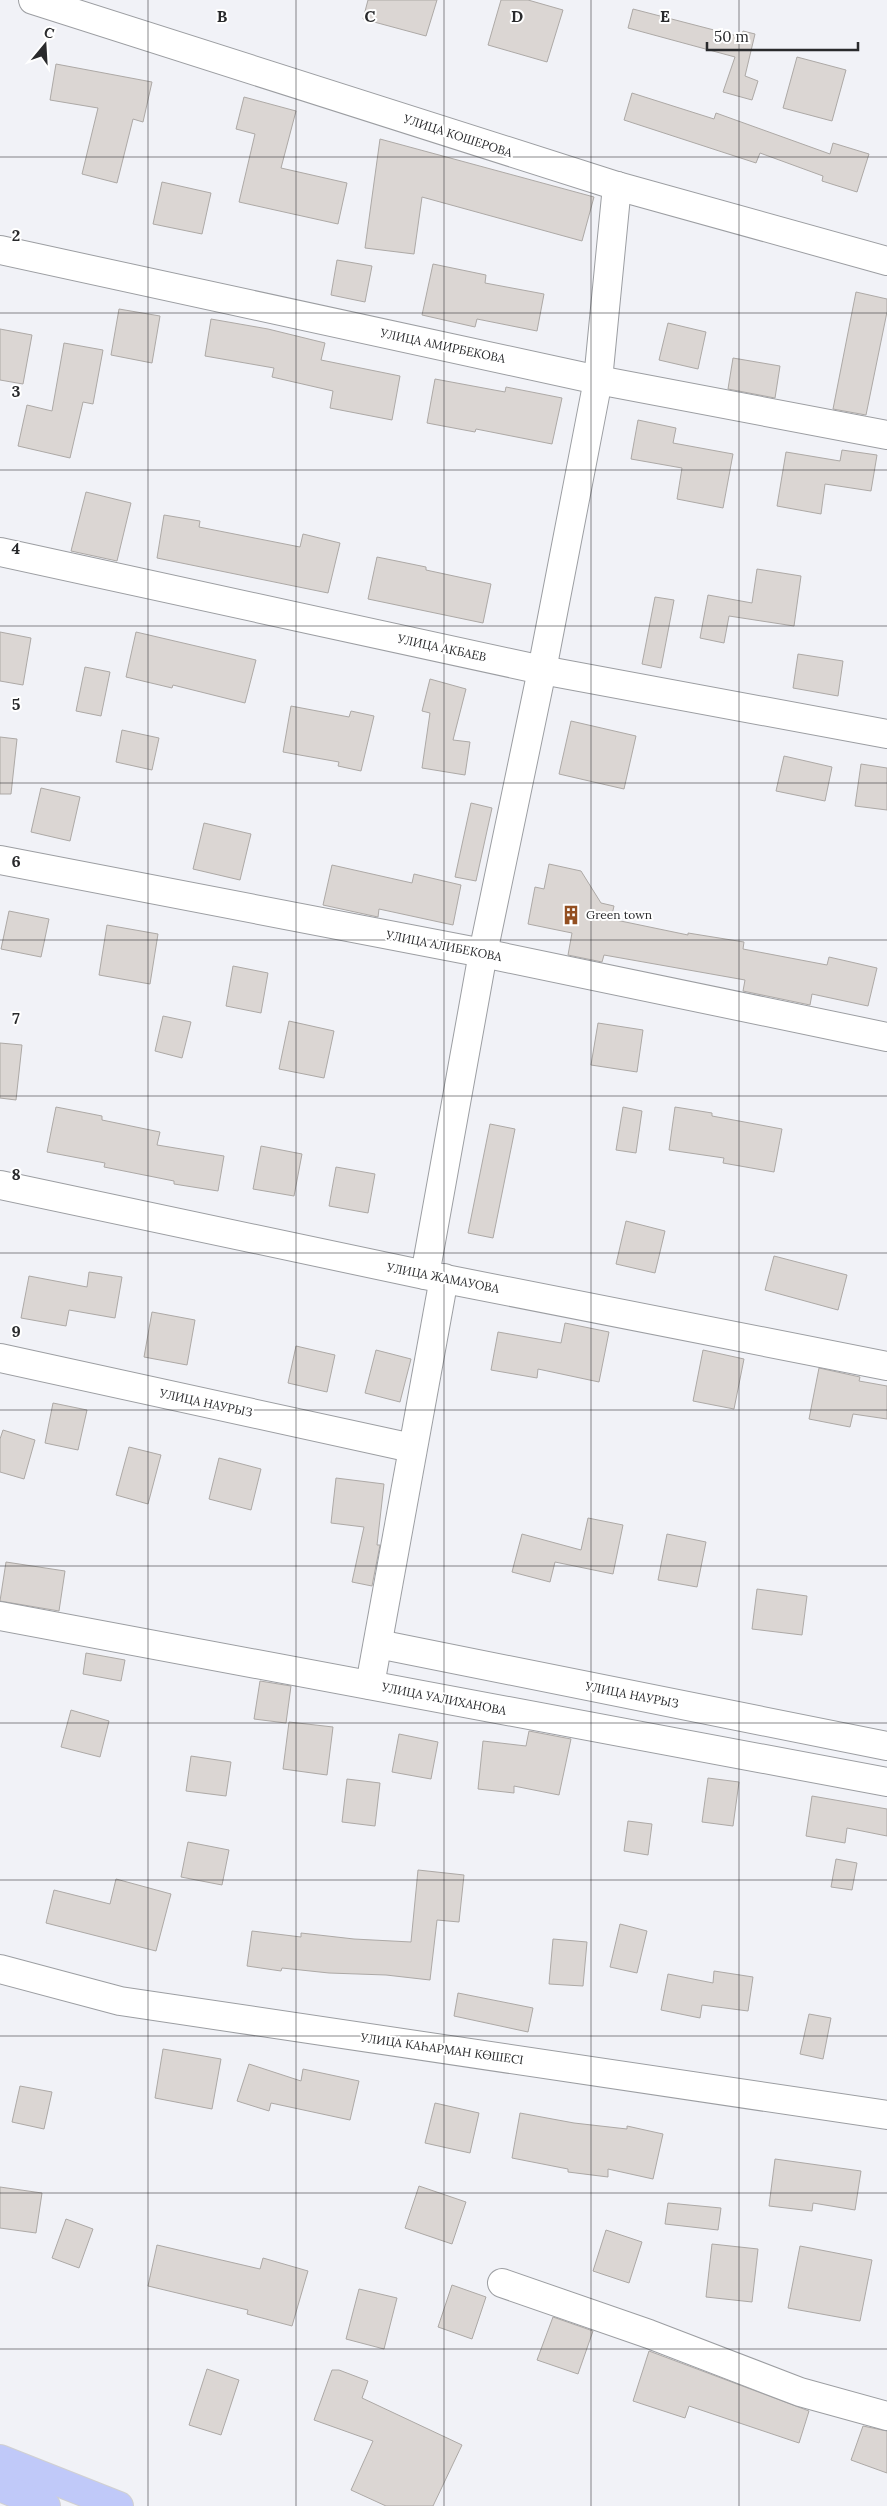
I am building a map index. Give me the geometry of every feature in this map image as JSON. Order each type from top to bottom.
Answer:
[{"type":"main road","points":[[0,2459],[119,2506]]},
{"type":"main road","points":[[0,2487],[46,2506]]},
{"type":"street","name":"УЛИЦА КОШЕРОВА","points":[[33,0],[617,186],[887,261]]},
{"type":"street","points":[[370,1685],[412,1448],[435,1277],[483,953],[542,670],[598,380],[617,186]]},
{"type":"street","name":"УЛИЦА АМИРБЕКОВА","points":[[0,250],[598,380],[887,435]]},
{"type":"street","name":"УЛИЦА АКБАЕВ","points":[[0,552],[542,670],[887,734]]},
{"type":"street","name":"УЛИЦА АЛИБЕКОВА","points":[[0,860],[483,953],[887,1037]]},
{"type":"street","name":"УЛИЦА ЖАМАУОВА","points":[[0,1185],[435,1277],[887,1366]]},
{"type":"street","name":"УЛИЦА НАУРЫЗ","points":[[0,1358],[412,1448]]},
{"type":"street","name":"УЛИЦА УАЛИХАНОВА","points":[[0,1616],[887,1782]]},
{"type":"street","name":"УЛИЦА НАУРЫЗ","points":[[378,1644],[887,1746]]},
{"type":"street","name":"УЛИЦА КАҺАРМАН КӨШЕСІ","points":[[0,1969],[120,2001],[887,2115]]},
{"type":"street","points":[[502,2283],[649,2334],[800,2392],[887,2416]]},
{"type":"building","points":[[368,0],[437,0],[426,36],[363,19]]},
{"type":"building","points":[[501,0],[528,0],[563,10],[547,62],[488,45]]},
{"type":"building","points":[[633,9],[741,37],[743,31],[755,34],[745,76],[758,81],[752,100],[723,92],[735,57],[628,28]]},
{"type":"building","points":[[797,57],[846,70],[832,121],[783,108]]},
{"type":"building","points":[[56,64],[152,82],[143,122],[133,119],[117,183],[82,174],[98,108],[50,100]]},
{"type":"building","points":[[632,93],[714,119],[716,113],[830,154],[833,143],[869,154],[857,192],[822,181],[823,176],[760,153],[756,163],[624,120]]},
{"type":"building","points":[[244,97],[296,111],[281,168],[347,183],[338,224],[239,202],[255,134],[236,129]]},
{"type":"building","points":[[380,139],[594,197],[582,241],[422,197],[414,254],[365,248]]},
{"type":"building","points":[[162,182],[211,193],[202,234],[153,224]]},
{"type":"building","points":[[337,260],[372,266],[365,302],[331,295]]},
{"type":"building","points":[[433,264],[486,275],[485,283],[544,294],[537,331],[477,319],[475,327],[422,315]]},
{"type":"building","points":[[856,292],[887,299],[887,312],[866,415],[833,409]]},
{"type":"building","points":[[119,309],[160,316],[152,363],[111,355]]},
{"type":"building","points":[[211,319],[268,329],[325,343],[321,360],[400,376],[392,420],[330,408],[333,391],[272,377],[274,368],[205,356]]},
{"type":"building","points":[[668,323],[706,332],[698,369],[659,360]]},
{"type":"building","points":[[0,329],[32,335],[23,384],[0,380]]},
{"type":"building","points":[[64,343],[103,350],[93,404],[83,402],[70,458],[18,446],[27,405],[52,411]]},
{"type":"building","points":[[733,358],[780,366],[775,398],[728,389]]},
{"type":"building","points":[[435,379],[505,392],[506,387],[562,398],[552,444],[476,429],[475,432],[427,423]]},
{"type":"building","points":[[638,420],[676,428],[673,443],[733,454],[723,508],[677,499],[682,468],[631,459]]},
{"type":"building","points":[[842,450],[877,455],[871,491],[825,484],[821,514],[777,506],[786,452],[840,461]]},
{"type":"building","points":[[86,492],[131,503],[117,561],[71,551]]},
{"type":"building","points":[[164,515],[200,521],[199,527],[300,547],[303,534],[340,543],[328,593],[157,558]]},
{"type":"building","points":[[377,557],[426,567],[426,570],[491,584],[483,623],[368,599]]},
{"type":"building","points":[[757,569],[801,576],[794,626],[729,616],[724,643],[700,638],[708,595],[752,603]]},
{"type":"building","points":[[655,597],[674,600],[661,668],[642,664]]},
{"type":"building","points":[[0,632],[31,638],[23,685],[0,681]]},
{"type":"building","points":[[136,632],[256,660],[245,703],[173,685],[172,688],[126,677]]},
{"type":"building","points":[[798,654],[843,661],[838,696],[793,688]]},
{"type":"building","points":[[85,667],[110,672],[101,716],[76,711]]},
{"type":"building","points":[[430,679],[466,689],[453,740],[470,742],[465,775],[422,768],[430,713],[422,711]]},
{"type":"building","points":[[291,706],[349,717],[351,711],[374,716],[361,771],[338,766],[339,762],[283,752]]},
{"type":"building","points":[[571,721],[636,736],[624,789],[559,774]]},
{"type":"building","points":[[122,730],[159,738],[152,770],[116,762]]},
{"type":"building","points":[[0,737],[17,739],[11,794],[0,794]]},
{"type":"building","points":[[784,756],[832,767],[825,801],[776,791]]},
{"type":"building","points":[[861,764],[887,768],[887,810],[855,806]]},
{"type":"building","points":[[41,788],[80,797],[70,841],[31,832]]},
{"type":"building","points":[[471,803],[492,808],[476,881],[455,877]]},
{"type":"building","points":[[204,823],[251,834],[240,880],[193,869]]},
{"type":"building","points":[[549,864],[581,871],[601,903],[614,906],[611,919],[688,935],[688,933],[744,942],[743,949],[827,965],[829,957],[877,968],[868,1006],[812,994],[810,1005],[743,991],[745,980],[604,955],[602,962],[568,955],[572,933],[528,924],[535,887],[544,889]]},
{"type":"building","points":[[332,865],[412,883],[414,874],[461,885],[453,925],[379,909],[378,917],[323,905]]},
{"type":"building","points":[[9,911],[49,919],[41,957],[1,949]]},
{"type":"building","points":[[107,925],[158,934],[150,984],[99,975]]},
{"type":"building","points":[[233,966],[268,973],[261,1013],[226,1006]]},
{"type":"building","points":[[163,1016],[191,1022],[182,1058],[155,1051]]},
{"type":"building","points":[[289,1021],[334,1031],[324,1078],[279,1069]]},
{"type":"building","points":[[598,1023],[643,1030],[637,1072],[591,1065]]},
{"type":"building","points":[[0,1043],[22,1045],[16,1100],[0,1098]]},
{"type":"building","points":[[56,1107],[102,1116],[102,1120],[160,1132],[157,1145],[224,1156],[218,1191],[174,1184],[174,1181],[104,1167],[105,1163],[47,1152]]},
{"type":"building","points":[[623,1107],[642,1111],[636,1153],[616,1150]]},
{"type":"building","points":[[675,1107],[712,1113],[712,1116],[782,1129],[774,1172],[723,1163],[724,1158],[669,1150]]},
{"type":"building","points":[[490,1124],[515,1129],[493,1238],[468,1233]]},
{"type":"building","points":[[261,1146],[302,1154],[294,1196],[253,1189]]},
{"type":"building","points":[[336,1167],[375,1174],[368,1213],[329,1206]]},
{"type":"building","points":[[626,1221],[665,1231],[655,1273],[616,1264]]},
{"type":"building","points":[[774,1256],[847,1275],[838,1310],[765,1290]]},
{"type":"building","points":[[89,1272],[122,1277],[115,1318],[69,1310],[66,1326],[21,1318],[29,1276],[87,1287]]},
{"type":"building","points":[[152,1312],[195,1320],[187,1365],[144,1357]]},
{"type":"building","points":[[565,1323],[609,1332],[599,1382],[538,1369],[537,1378],[491,1370],[498,1332],[561,1343]]},
{"type":"building","points":[[296,1346],[335,1355],[327,1392],[288,1383]]},
{"type":"building","points":[[376,1350],[411,1359],[400,1402],[365,1393]]},
{"type":"building","points":[[703,1350],[744,1359],[734,1409],[693,1401]]},
{"type":"building","points":[[819,1368],[860,1377],[859,1381],[887,1386],[887,1419],[853,1414],[850,1427],[809,1419]]},
{"type":"building","points":[[53,1403],[87,1410],[78,1450],[45,1443]]},
{"type":"building","points":[[3,1430],[35,1440],[24,1479],[0,1472],[0,1439]]},
{"type":"building","points":[[129,1447],[161,1455],[148,1504],[116,1495]]},
{"type":"building","points":[[219,1458],[261,1469],[251,1510],[209,1499]]},
{"type":"building","points":[[336,1478],[384,1484],[377,1545],[380,1545],[372,1586],[352,1582],[364,1527],[331,1523]]},
{"type":"building","points":[[588,1518],[623,1525],[613,1574],[555,1562],[550,1582],[512,1572],[522,1534],[581,1550]]},
{"type":"building","points":[[667,1534],[706,1542],[697,1587],[658,1580]]},
{"type":"building","points":[[6,1562],[65,1571],[59,1611],[0,1601]]},
{"type":"building","points":[[757,1589],[807,1596],[802,1635],[752,1629]]},
{"type":"building","points":[[86,1653],[125,1660],[121,1681],[83,1674]]},
{"type":"building","points":[[260,1681],[291,1686],[286,1723],[254,1719]]},
{"type":"building","points":[[71,1710],[109,1721],[100,1757],[61,1747]]},
{"type":"building","points":[[289,1722],[333,1727],[327,1775],[283,1769]]},
{"type":"building","points":[[529,1731],[571,1739],[559,1795],[514,1786],[514,1793],[478,1789],[483,1741],[526,1746]]},
{"type":"building","points":[[399,1734],[438,1742],[431,1779],[392,1772]]},
{"type":"building","points":[[191,1756],[231,1762],[226,1796],[186,1791]]},
{"type":"building","points":[[708,1778],[739,1782],[733,1826],[702,1822]]},
{"type":"building","points":[[347,1779],[380,1783],[375,1826],[342,1822]]},
{"type":"building","points":[[812,1796],[887,1809],[887,1836],[847,1828],[845,1843],[806,1836]]},
{"type":"building","points":[[628,1821],[652,1824],[648,1855],[624,1851]]},
{"type":"building","points":[[188,1842],[229,1850],[222,1885],[181,1877]]},
{"type":"building","points":[[836,1859],[857,1863],[852,1890],[831,1887]]},
{"type":"building","points":[[418,1870],[464,1875],[459,1922],[437,1920],[430,1980],[282,1968],[281,1971],[247,1966],[252,1931],[301,1937],[301,1933],[354,1939],[411,1942]]},
{"type":"building","points":[[116,1879],[171,1894],[156,1951],[46,1923],[54,1890],[110,1904]]},
{"type":"building","points":[[620,1924],[647,1931],[637,1973],[610,1967]]},
{"type":"building","points":[[553,1939],[587,1942],[583,1986],[549,1984]]},
{"type":"building","points":[[714,1971],[753,1977],[748,2011],[702,2005],[700,2018],[661,2010],[668,1974],[713,1983]]},
{"type":"building","points":[[458,1993],[533,2008],[528,2032],[454,2016]]},
{"type":"building","points":[[809,2014],[831,2018],[823,2059],[800,2054]]},
{"type":"building","points":[[163,2049],[221,2059],[212,2109],[155,2098]]},
{"type":"building","points":[[249,2064],[301,2081],[303,2069],[359,2081],[350,2120],[271,2103],[269,2111],[237,2101]]},
{"type":"building","points":[[20,2086],[52,2092],[44,2129],[12,2122]]},
{"type":"building","points":[[435,2103],[479,2113],[470,2153],[425,2143]]},
{"type":"building","points":[[520,2113],[574,2123],[627,2129],[627,2126],[663,2134],[653,2179],[608,2169],[608,2177],[568,2172],[568,2169],[512,2158]]},
{"type":"building","points":[[775,2159],[861,2171],[855,2210],[813,2203],[812,2211],[769,2206]]},
{"type":"building","points":[[419,2186],[466,2202],[452,2244],[405,2228]]},
{"type":"building","points":[[0,2187],[42,2193],[36,2233],[0,2228]]},
{"type":"building","points":[[668,2203],[721,2208],[718,2230],[665,2224]]},
{"type":"building","points":[[66,2219],[93,2229],[79,2268],[52,2258]]},
{"type":"building","points":[[606,2230],[642,2242],[629,2283],[593,2271]]},
{"type":"building","points":[[712,2244],[758,2249],[752,2302],[706,2297]]},
{"type":"building","points":[[157,2245],[260,2269],[263,2258],[308,2271],[292,2326],[247,2314],[248,2310],[148,2286]]},
{"type":"building","points":[[800,2246],[872,2260],[860,2321],[788,2308]]},
{"type":"building","points":[[452,2285],[486,2297],[472,2339],[438,2327]]},
{"type":"building","points":[[359,2289],[397,2298],[384,2349],[346,2339]]},
{"type":"building","points":[[553,2317],[593,2331],[578,2374],[537,2360]]},
{"type":"building","points":[[649,2351],[809,2411],[799,2443],[689,2406],[685,2418],[633,2401]]},
{"type":"building","points":[[207,2369],[239,2380],[221,2435],[189,2425]]},
{"type":"building","points":[[332,2370],[339,2370],[368,2381],[362,2398],[462,2445],[433,2506],[386,2506],[351,2490],[373,2441],[314,2420]]},
{"type":"building","points":[[863,2426],[887,2431],[887,2473],[851,2460]]},
{"type":"place","name":"Green town","points":[[571,915]]}]
